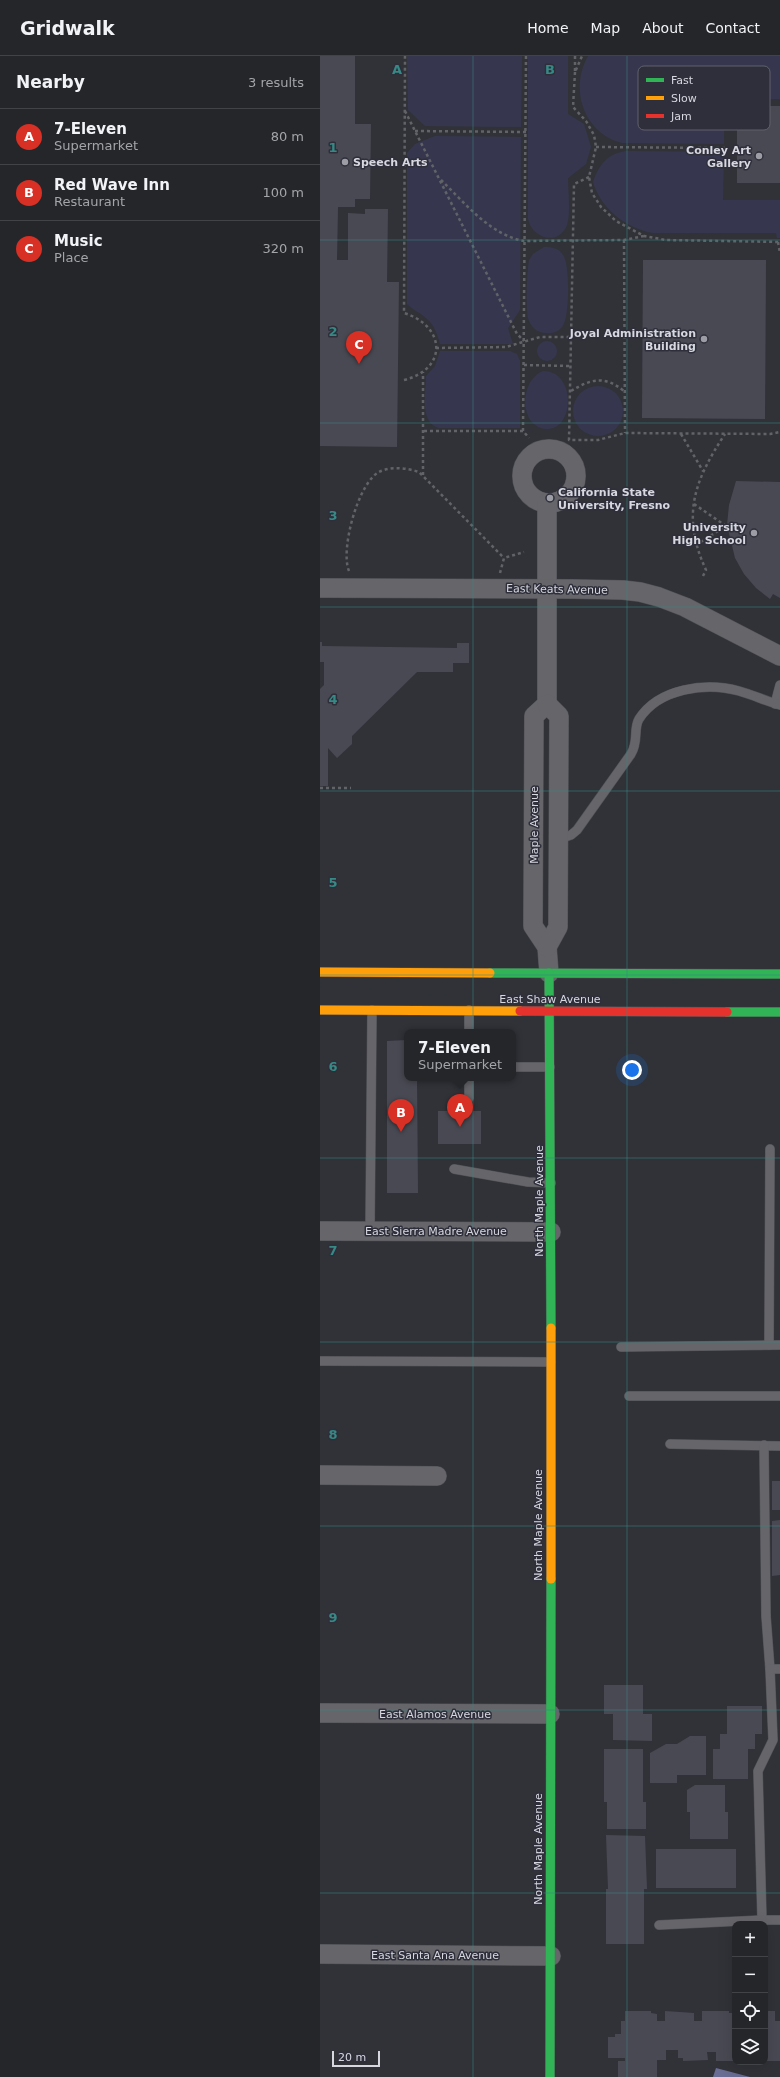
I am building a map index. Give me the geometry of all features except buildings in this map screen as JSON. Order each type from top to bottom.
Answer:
[{"type":"street","points":[[547,503],[547,704],[559,716],[558,927],[547,947]]},
{"type":"street","name":"East Keats Avenue","points":[[320,588],[622,590],[659,597],[685,607],[780,656]]},
{"type":"street","name":"Maple Avenue","points":[[547,704],[534,716],[533,926],[547,947],[549,973]]},
{"type":"street","points":[[320,972],[780,974]]},
{"type":"street","name":"North Maple Avenue","points":[[549,973],[552,1232],[550,2077]]},
{"type":"street","name":"East Shaw Avenue","points":[[320,1010],[780,1012]]},
{"type":"street","name":"East Sierra Madre Avenue","points":[[320,1231],[552,1232]]},
{"type":"street","points":[[320,1475],[437,1476]]},
{"type":"street","name":"East Alamos Avenue","points":[[320,1713],[550,1714]]},
{"type":"street","name":"East Santa Ana Avenue","points":[[320,1954],[551,1956]]},
{"type":"lane","points":[[559,839],[571,835],[577,830],[635,747],[639,720],[652,704],[665,696],[695,689],[720,688],[738,691],[778,704],[780,685]]},
{"type":"lane","points":[[370,1231],[372,1010]]},
{"type":"lane","points":[[469,1010],[469,1029]]},
{"type":"lane","points":[[516,1067],[550,1067]]},
{"type":"lane","points":[[470,1081],[470,1098]]},
{"type":"lane","points":[[768,1345],[770,1149]]},
{"type":"lane","points":[[454,1169],[528,1182],[551,1183]]},
{"type":"lane","points":[[621,1347],[780,1345]]},
{"type":"lane","points":[[320,1361],[551,1362]]},
{"type":"lane","points":[[629,1396],[780,1396]]},
{"type":"lane","points":[[670,1444],[780,1446]]},
{"type":"lane","points":[[762,1920],[758,1771],[773,1740],[766,1616],[764,1445]]},
{"type":"lane","points":[[770,1669],[780,1669]]},
{"type":"lane","points":[[659,1925],[780,1920]]},
{"type":"path","points":[[404,380],[416,376],[428,369],[434,357],[436,348],[435,338],[427,325],[416,317],[404,314],[405,56]]},
{"type":"path","points":[[526,56],[523,431],[529,438]]},
{"type":"path","points":[[575,56],[573,107],[586,121],[594,135],[596,146],[589,177],[592,193],[607,214],[622,225],[644,236],[687,241],[779,242],[780,253]]},
{"type":"path","points":[[575,72],[582,56]]},
{"type":"path","points":[[404,110],[517,334],[524,341]]},
{"type":"path","points":[[415,131],[526,132]]},
{"type":"path","points":[[596,146],[728,148]]},
{"type":"path","points":[[589,177],[574,184],[569,440],[598,440],[625,433],[770,434],[780,432]]},
{"type":"path","points":[[439,179],[472,210],[503,235],[524,241],[633,240],[644,236]]},
{"type":"path","points":[[624,240],[625,433]]},
{"type":"path","points":[[436,348],[506,347],[540,337],[572,337]]},
{"type":"path","points":[[524,365],[571,366]]},
{"type":"path","points":[[423,476],[424,372]]},
{"type":"path","points":[[571,391],[592,380],[601,380],[615,384],[624,391]]},
{"type":"path","points":[[424,431],[523,431]]},
{"type":"path","points":[[681,434],[703,472]]},
{"type":"path","points":[[703,576],[706,570],[696,544],[693,526],[694,497],[703,472],[725,434]]},
{"type":"path","points":[[353,576],[348,570],[348,540],[364,489],[379,472],[387,470],[411,470],[419,472],[504,558]]},
{"type":"path","points":[[694,504],[726,526],[696,544]]},
{"type":"path","points":[[504,558],[524,552]]},
{"type":"path","points":[[500,577],[504,558]]},
{"type":"path","points":[[320,788],[351,788]]},
{"type":"shaded area","points":[[407,56],[522,56],[521,127],[425,126],[408,110]]},
{"type":"shaded area","points":[[528,56],[568,56],[568,114],[584,124],[591,147],[586,164],[568,178],[569,209],[567,225],[563,232],[552,238],[540,235],[530,226],[528,219]]},
{"type":"shaded area","points":[[588,56],[780,56],[780,99],[770,99],[770,66],[638,66],[638,130],[724,130],[724,144],[622,143],[609,138],[598,130],[590,120],[580,96],[582,69]]},
{"type":"shaded area","points":[[435,136],[521,137],[520,310],[508,328],[513,344],[440,344],[432,324],[407,304],[407,153],[415,144]]},
{"type":"shaded area","points":[[619,152],[724,152],[723,200],[780,200],[780,238],[777,238],[776,233],[653,233],[633,227],[624,222],[608,209],[597,192],[593,182],[598,170],[605,161]]},
{"type":"shaded area","points":[[544,247],[555,248],[563,255],[568,279],[568,303],[565,322],[559,330],[550,333],[540,332],[532,326],[529,321],[527,309],[529,260],[533,254]]},
{"type":"shaded area","points":[[547,341],[554,344],[557,351],[554,358],[547,361],[540,358],[537,351],[540,344]]},
{"type":"shaded area","points":[[440,351],[510,351],[517,354],[520,361],[520,428],[439,428],[433,425],[426,413],[425,406],[426,376],[435,366]]},
{"type":"shaded area","points":[[543,371],[554,373],[561,380],[566,389],[568,400],[567,411],[563,420],[556,427],[547,429],[536,426],[531,421],[526,408],[525,400],[528,386],[537,375]]},
{"type":"shaded area","points":[[593,386],[603,386],[616,393],[623,406],[623,416],[616,429],[603,436],[593,436],[584,432],[577,425],[573,416],[573,406],[577,397],[584,390]]},
{"type":"shaded area","points":[[716,2068],[750,2077],[713,2077]]},
{"type":"traffic: fast","points":[[490,973],[780,974]]},
{"type":"traffic: fast","points":[[549,973],[551,1328]]},
{"type":"traffic: fast","points":[[727,1012],[780,1012]]},
{"type":"traffic: fast","points":[[550,2077],[551,1579]]},
{"type":"traffic: slow","points":[[320,972],[490,973]]},
{"type":"traffic: slow","points":[[320,1010],[520,1011]]},
{"type":"traffic: slow","points":[[551,1328],[551,1579]]},
{"type":"traffic: jam","points":[[520,1011],[727,1012]]},
{"type":"place","name":"Conley Art Gallery","points":[[759,156]]},
{"type":"place","name":"Speech Arts","points":[[345,162]]},
{"type":"place","name":"Joyal Administration Building","points":[[704,339]]},
{"type":"place","name":"Music","points":[[359,364]]},
{"type":"place","name":"California State University, Fresno","points":[[550,498]]},
{"type":"place","name":"University High School","points":[[754,533]]},
{"type":"place","name":"7-Eleven","points":[[460,1127]]},
{"type":"place","name":"Red Wave Inn","points":[[401,1132]]}]
